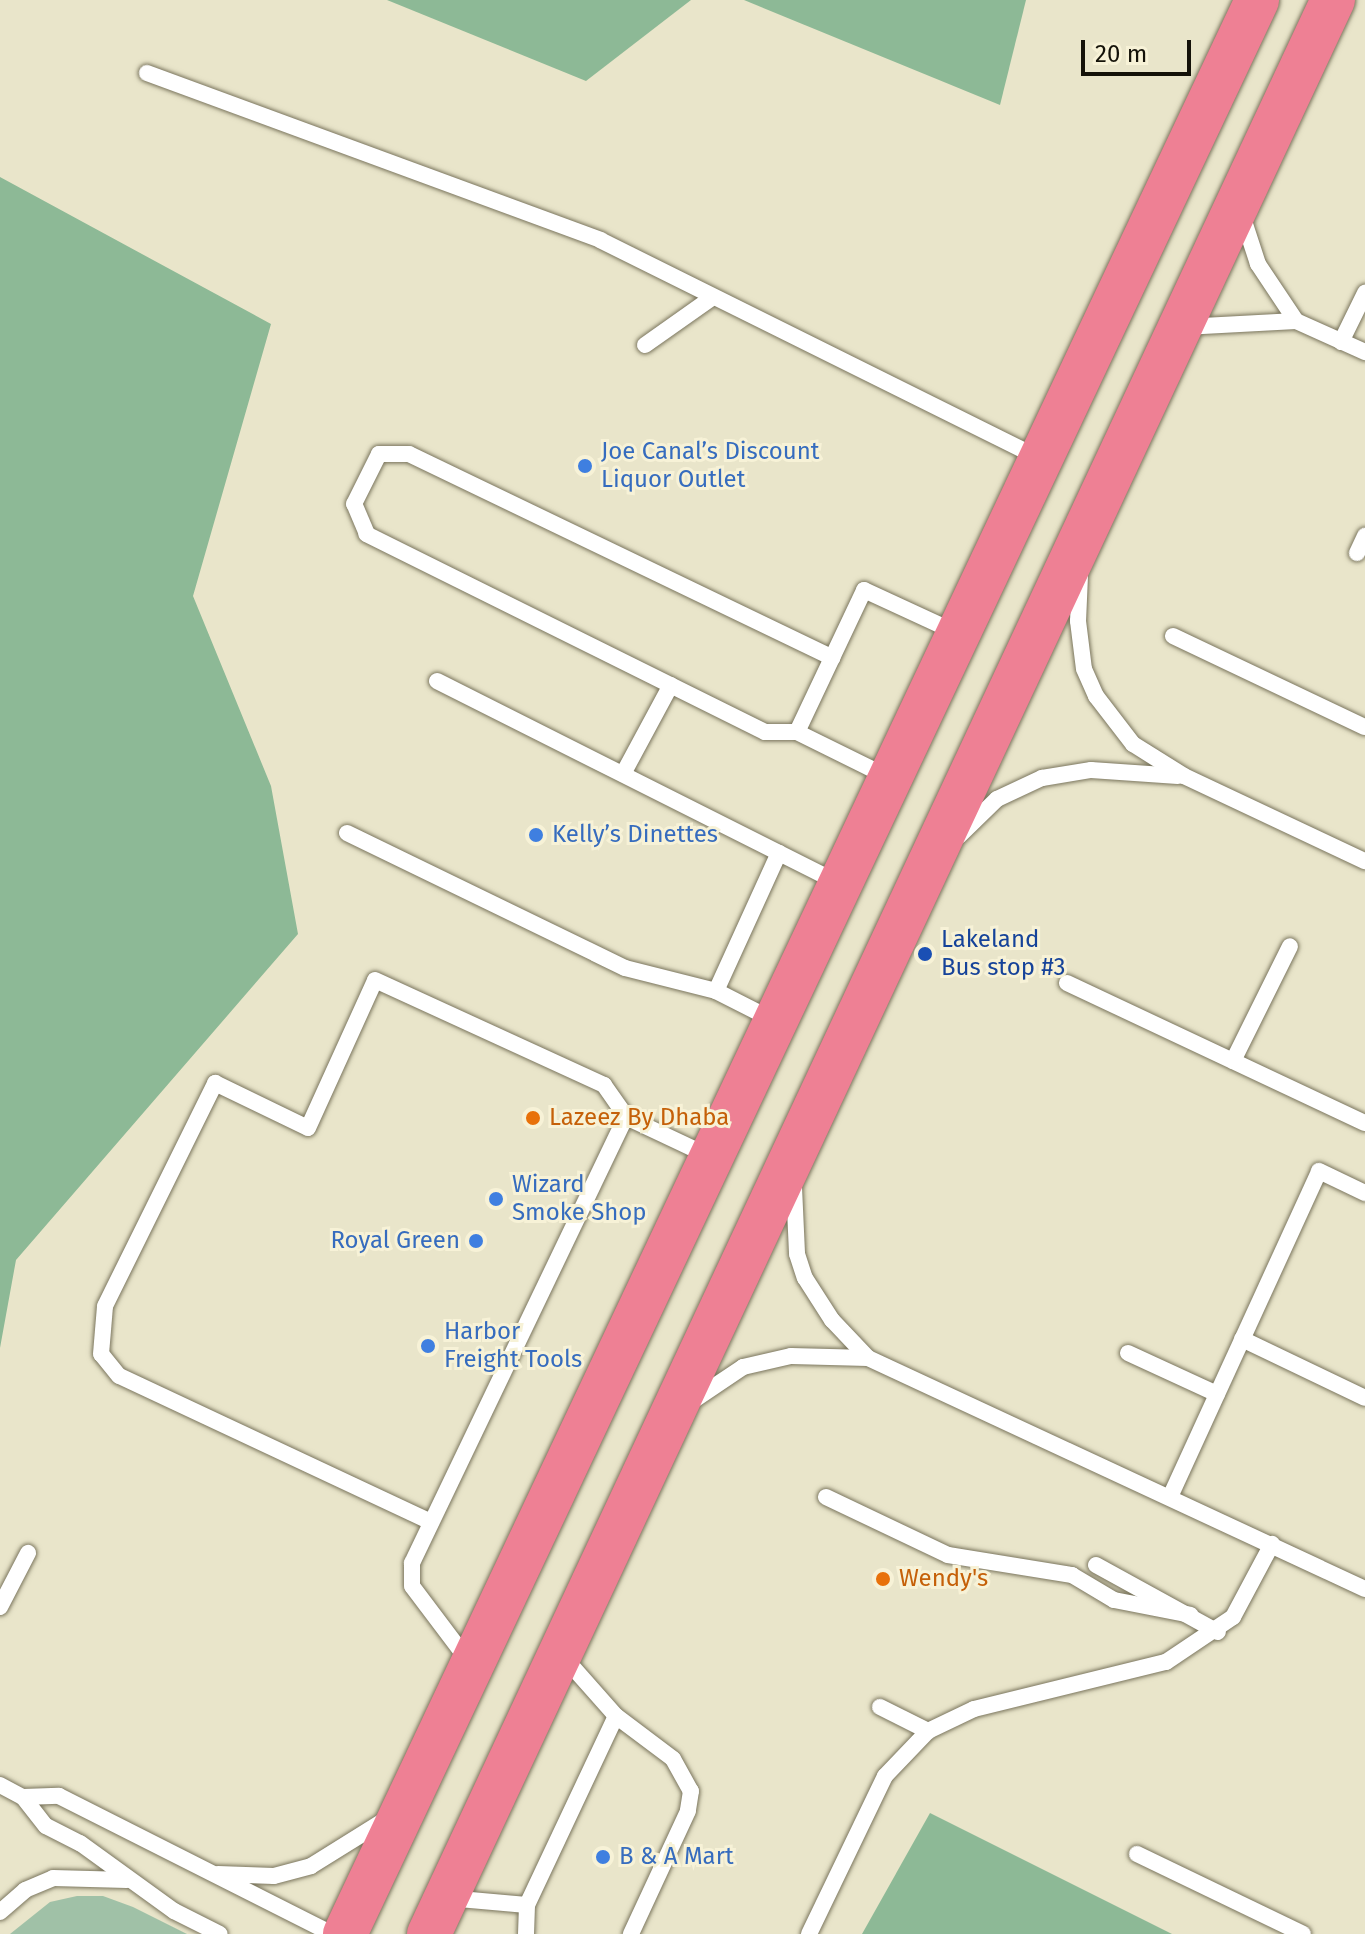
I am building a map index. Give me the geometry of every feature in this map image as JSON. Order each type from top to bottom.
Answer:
[{"type":"highway","points":[[345,1934],[1257,0]]},
{"type":"highway","points":[[438,1916],[667,1422],[1081,547],[1333,0]]},
{"type":"lane","points":[[147,73],[600,240],[1040,459]]},
{"type":"lane","points":[[1239,204],[1258,264],[1296,321]]},
{"type":"lane","points":[[1341,342],[1365,293]]},
{"type":"lane","points":[[645,345],[713,297]]},
{"type":"lane","points":[[1182,328],[1296,321],[1365,352]]},
{"type":"lane","points":[[832,658],[409,454],[379,454],[354,504],[367,534],[765,732],[797,732],[890,778]]},
{"type":"lane","points":[[1357,553],[1365,536]]},
{"type":"lane","points":[[1081,547],[1078,621],[1084,669],[1096,696],[1133,744],[1184,776],[1365,861]]},
{"type":"lane","points":[[797,732],[864,590],[958,634]]},
{"type":"lane","points":[[1173,636],[1365,727]]},
{"type":"lane","points":[[437,681],[840,884]]},
{"type":"lane","points":[[623,774],[671,685]]},
{"type":"lane","points":[[933,861],[997,799],[1042,778],[1091,770],[1184,776]]},
{"type":"lane","points":[[347,833],[625,968],[716,991],[776,1021]]},
{"type":"lane","points":[[716,991],[779,853]]},
{"type":"lane","points":[[1233,1061],[1290,946]]},
{"type":"lane","points":[[431,1522],[119,1376],[99,1345],[105,1306],[215,1083],[308,1128],[375,980],[604,1085],[626,1117],[712,1158]]},
{"type":"lane","points":[[1067,983],[1365,1123]]},
{"type":"lane","points":[[473,1667],[412,1586],[412,1563],[626,1117]]},
{"type":"lane","points":[[810,1120],[792,1193],[797,1254],[817,1301],[868,1358]]},
{"type":"lane","points":[[1170,1497],[1319,1171],[1365,1193]]},
{"type":"lane","points":[[1242,1339],[1365,1398]]},
{"type":"lane","points":[[1128,1353],[1217,1394]]},
{"type":"lane","points":[[667,1422],[720,1378],[743,1367],[791,1356],[868,1358],[1365,1589]]},
{"type":"lane","points":[[826,1497],[948,1555],[1072,1575],[1114,1600],[1191,1615]]},
{"type":"lane","points":[[809,1934],[885,1776],[928,1731],[974,1709],[1166,1662],[1218,1632],[1233,1617],[1272,1544]]},
{"type":"lane","points":[[0,1607],[28,1553]]},
{"type":"lane","points":[[1096,1565],[1218,1632]]},
{"type":"lane","points":[[561,1654],[616,1716],[673,1759],[691,1791],[688,1811],[631,1934]]},
{"type":"lane","points":[[880,1707],[928,1731]]},
{"type":"lane","points":[[526,1934],[527,1905],[616,1716]]},
{"type":"lane","points":[[0,1785],[23,1797],[46,1826],[80,1843],[174,1911],[220,1934]]},
{"type":"lane","points":[[23,1797],[59,1796],[332,1934]]},
{"type":"lane","points":[[209,1873],[252,1877],[311,1866],[406,1806]]},
{"type":"lane","points":[[1137,1854],[1302,1934]]},
{"type":"lane","points":[[0,1912],[25,1890],[53,1878],[130,1881]]},
{"type":"lane","points":[[438,1916],[527,1905]]},
{"type":"green space","points":[[387,0],[691,0],[586,81]]},
{"type":"green space","points":[[744,0],[1026,0],[1000,105]]},
{"type":"green space","points":[[0,177],[271,324],[193,596],[271,786],[298,934],[16,1260],[0,1348]]},
{"type":"green space","points":[[930,1813],[1172,1934],[862,1934]]},
{"type":"green space","points":[[77,1896],[103,1896],[187,1934],[10,1934],[50,1902]]},
{"type":"place","name":"Joe Canal’s Discount Liquor Outlet","points":[[585,466]]},
{"type":"place","name":"Kelly’s Dinettes","points":[[536,835]]},
{"type":"place","name":"Lakeland Bus stop #3","points":[[925,954]]},
{"type":"place","name":"Lazeez By Dhaba","points":[[533,1118]]},
{"type":"place","name":"Wizard Smoke Shop","points":[[496,1199]]},
{"type":"place","name":"Royal Green","points":[[476,1241]]},
{"type":"place","name":"Harbor Freight Tools","points":[[428,1346]]},
{"type":"place","name":"Wendy's","points":[[883,1579]]},
{"type":"place","name":"B & A Mart","points":[[603,1857]]}]
